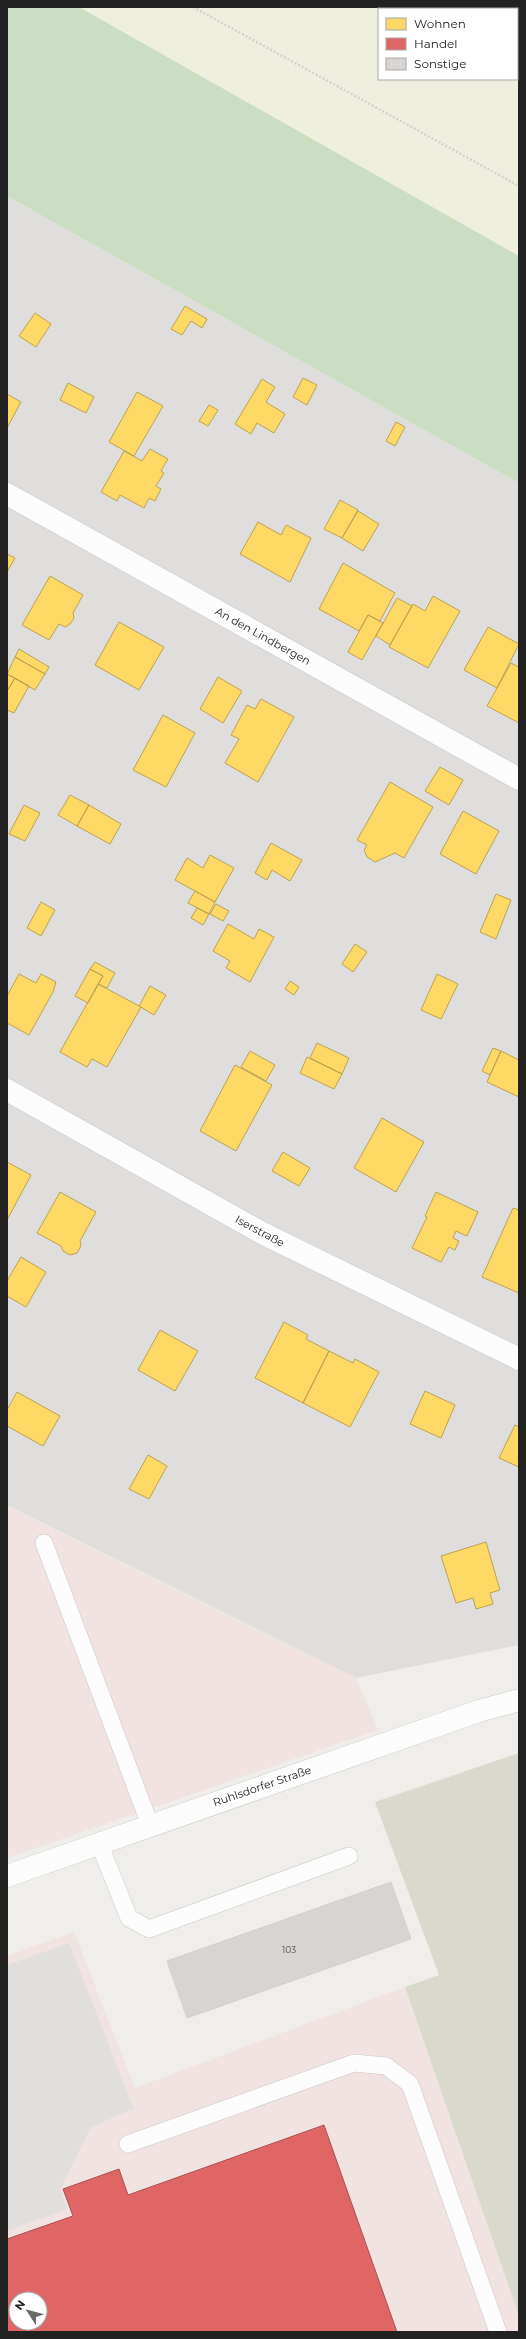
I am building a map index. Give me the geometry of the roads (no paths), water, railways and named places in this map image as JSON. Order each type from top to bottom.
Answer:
[{"type":"street","name":"An den Lindbergen","points":[[7,494],[519,778]]},
{"type":"street","name":"Iserstraße","points":[[7,1090],[264,1234],[519,1359]]},
{"type":"street","name":"Ruhlsdorfer Straße","points":[[7,1876],[479,1711],[519,1700]]},
{"type":"lane","points":[[44,1542],[150,1825]]},
{"type":"lane","points":[[98,1843],[129,1918],[149,1929],[349,1856]]},
{"type":"lane","points":[[128,2144],[354,2063],[386,2066],[410,2084],[498,2332]]}]
